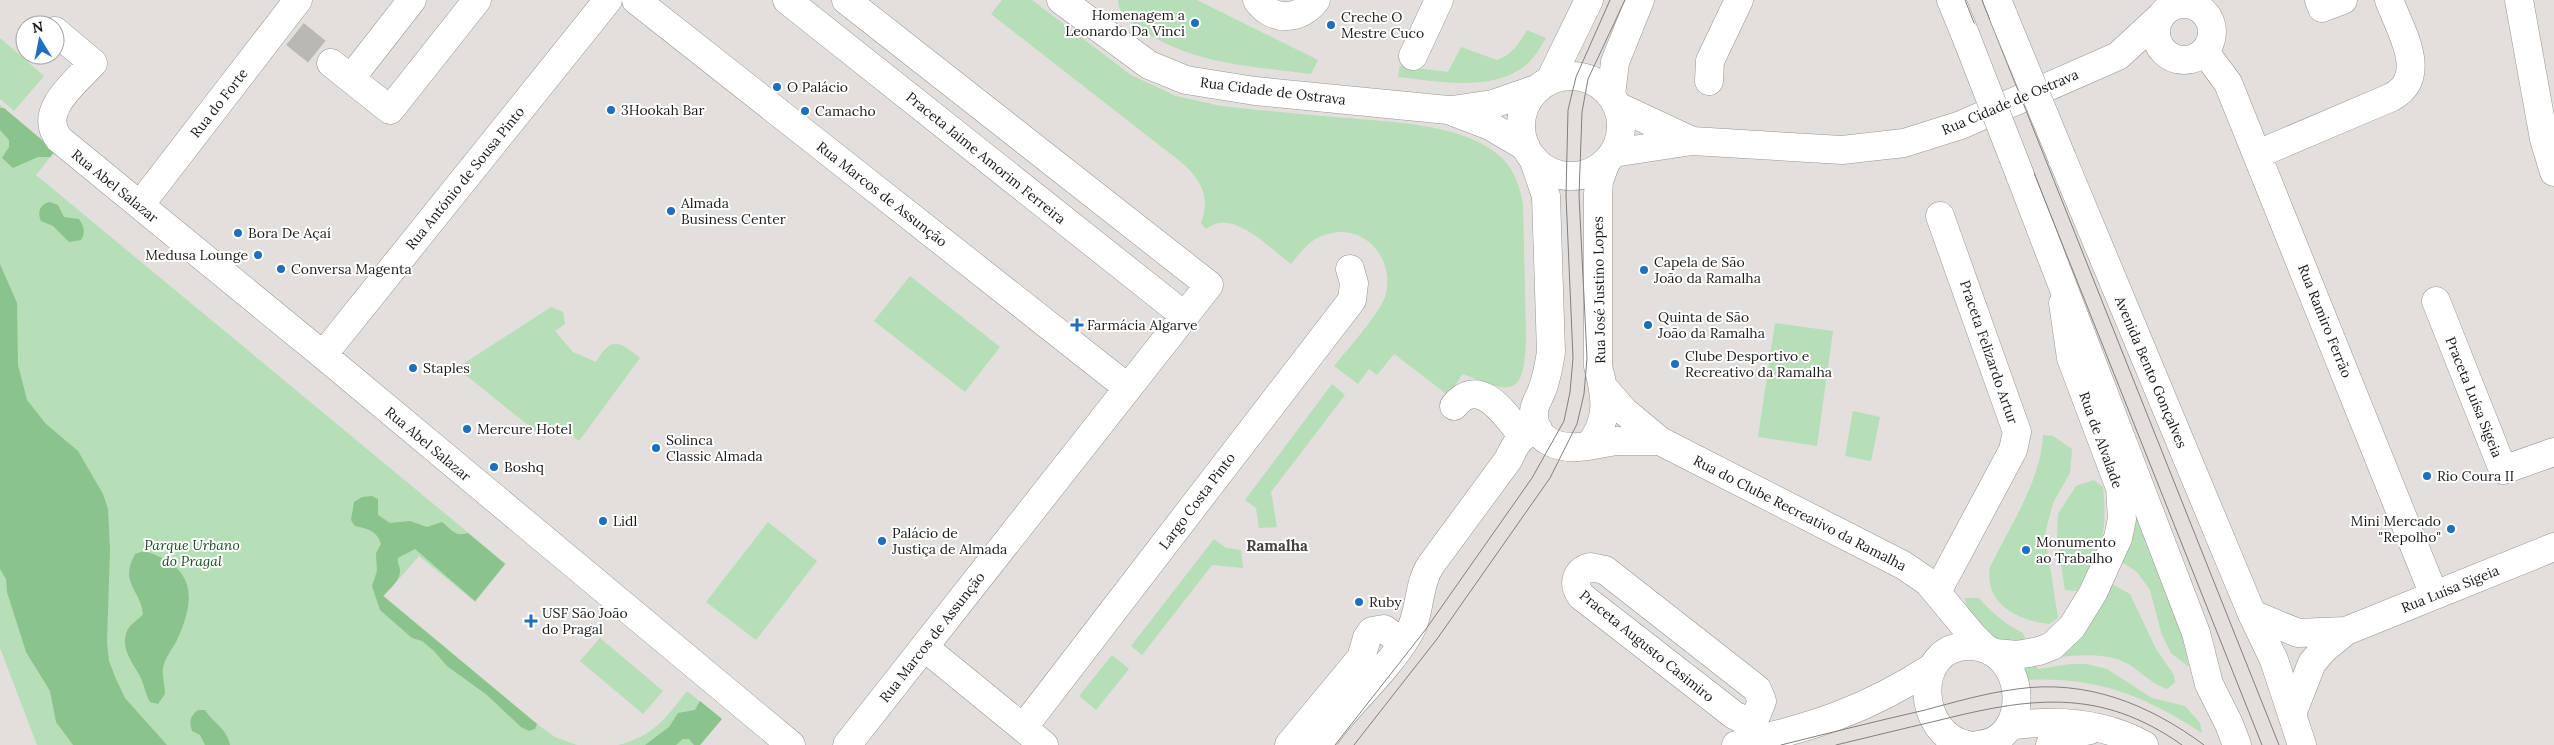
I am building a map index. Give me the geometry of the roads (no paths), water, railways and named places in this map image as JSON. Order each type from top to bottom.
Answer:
[{"type":"street","name":"Rua do Forte","points":[[140,205],[288,29],[298,0]]},
{"type":"street","points":[[412,0],[341,70],[390,110],[477,0]]},
{"type":"street","name":"Rua António de Sousa Pinto","points":[[323,355],[608,0]]},
{"type":"street","name":"Rua Marcos de Assunção","points":[[636,0],[1128,388]]},
{"type":"street","name":"Praceta Jaime Amorim Ferreira","points":[[788,0],[1185,316]]},
{"type":"street","name":"Rua Marcos de Assunção","points":[[846,0],[1209,285],[847,745]]},
{"type":"street","points":[[1257,0],[1261,6],[1276,16],[1293,17],[1307,11],[1316,0]]},
{"type":"street","points":[[1413,56],[1439,0]]},
{"type":"street","points":[[1319,745],[1403,643],[1415,622],[1426,573],[1530,432],[1534,411],[1549,369],[1551,352],[1546,196],[1522,131],[1522,115],[1528,100],[1544,84],[1589,0]]},
{"type":"street","points":[[1529,152],[1545,168],[1559,174],[1574,175],[1585,173],[1609,158],[1621,130],[1614,100],[1615,62],[1640,0]]},
{"type":"street","points":[[1709,81],[1710,61],[1739,0]]},
{"type":"street","points":[[1951,0],[2196,633],[2209,684],[2237,745]]},
{"type":"street","points":[[2319,0],[2322,8],[2343,0]]},
{"type":"street","points":[[2258,154],[2392,97],[2408,83],[2412,72],[2409,52],[2389,0]]},
{"type":"street","points":[[2519,0],[2549,138],[2554,172]]},
{"type":"street","name":"Rua Cidade de Ostrava","points":[[1074,4],[1149,65],[1186,80],[1255,91],[1448,110],[1493,104],[1544,84]]},
{"type":"street","points":[[2173,7],[2200,8],[2212,24],[2210,44],[2204,52],[2195,58],[2183,60],[2172,57],[2159,44],[2156,26],[2173,7]]},
{"type":"street","name":"Rua Cidade de Ostrava","points":[[1609,158],[1692,141],[1842,150],[1904,143],[1961,125],[2118,56],[2173,7]]},
{"type":"street","name":"Avenida Bento Gonçalves","points":[[2001,9],[2252,614],[2274,660],[2302,745]]},
{"type":"street","name":"Rua Abel Salazar","points":[[65,39],[93,63],[59,100],[54,110],[53,128],[64,144],[323,355],[791,745]]},
{"type":"street","name":"Rua Ramiro Ferrão","points":[[2204,52],[2228,83],[2434,595]]},
{"type":"street","name":"Rua Cidade de Ostrava","points":[[2118,56],[2147,54],[2172,57]]},
{"type":"street","points":[[1544,84],[1566,76],[1583,77],[1599,84],[1614,100]]},
{"type":"street","name":"Rua Cidade de Ostrava","points":[[1614,100],[1692,141]]},
{"type":"street","name":"Rua Cidade de Ostrava","points":[[1448,110],[1490,126],[1529,152]]},
{"type":"street","name":"Rua José Justino Lopes","points":[[1588,446],[1596,438],[1603,420],[1604,388],[1598,366],[1598,181],[1609,158]]},
{"type":"street","name":"Praceta Felizardo Artur","points":[[1937,592],[1955,563],[2013,450],[2017,432],[1940,216]]},
{"type":"street","name":"Largo Costa Pinto","points":[[924,647],[1033,737],[1352,300],[1354,282],[1350,269]]},
{"type":"street","name":"Rua de Alvalade","points":[[1991,651],[2017,654],[2039,651],[2052,646],[2072,627],[2093,592],[2118,538],[2122,520],[2120,488],[2071,358],[2060,279]]},
{"type":"street","name":"Praceta Luísa Sigeia","points":[[2436,301],[2503,470],[2554,452]]},
{"type":"street","name":"Rua do Clube Recreativo da Ramalha","points":[[1604,388],[1624,411],[1660,440],[1903,565],[1928,582],[1972,636],[1991,651]]},
{"type":"street","points":[[1454,406],[1466,394],[1482,396],[1530,432],[1559,447],[1588,446],[1616,441],[1660,440]]},
{"type":"street","name":"Rua Luísa Sigeia","points":[[2292,714],[2312,663],[2324,649],[2346,631],[2554,548]]},
{"type":"street","name":"Praceta Augusto Casimiro","points":[[1590,567],[1605,570],[1752,685],[1760,694],[1762,701],[1756,716],[1748,722],[1734,714],[1581,596],[1576,584],[1580,572],[1590,567]]},
{"type":"street","points":[[1937,592],[1941,636],[1927,685],[1929,708],[1940,730],[1982,740],[2037,722],[2066,722],[2100,727],[2128,736],[2144,745]]},
{"type":"street","name":"Rua Luísa Sigeia","points":[[2252,614],[2298,632],[2346,631]]},
{"type":"street","points":[[1290,745],[1361,658],[1367,638],[1372,630],[1384,629],[1403,643]]},
{"type":"street","points":[[1736,745],[1781,734],[1859,710],[1895,692],[1949,650],[1960,646],[1972,646],[1991,651],[2006,663],[2017,689],[2014,716],[1982,740]]},
{"type":"street","points":[[2050,745],[2072,734],[2100,727]]},
{"type":"tunnel","points":[[295,34],[331,63]]},
{"type":"tram line","points":[[1335,745],[1426,629],[1532,478],[1564,421],[1570,392],[1573,358],[1566,195],[1568,110],[1576,77],[1610,0]]},
{"type":"tram line","points":[[1354,745],[1437,639],[1550,478],[1577,424],[1584,394],[1587,358],[1579,195],[1582,112],[1588,79],[1625,0]]},
{"type":"tram line","points":[[1965,0],[2262,745]]},
{"type":"tram line","points":[[1982,0],[2279,745]]},
{"type":"tram line","points":[[1781,745],[1982,695],[2043,687],[2068,688],[2116,698],[2161,718],[2183,730],[2204,745]]},
{"type":"tram line","points":[[1836,745],[1970,713],[2032,703],[2062,702],[2092,705],[2121,713],[2151,726],[2182,745]]},
{"type":"place","name":"Homenagem a Leonardo Da Vinci","points":[[1195,23]]},
{"type":"place","name":"Creche O Mestre Cuco","points":[[1331,25]]},
{"type":"place","name":"O Palácio","points":[[777,87]]},
{"type":"place","name":"3Hookah Bar","points":[[611,110]]},
{"type":"place","name":"Camacho","points":[[805,111]]},
{"type":"place","name":"Almada Business Center","points":[[671,211]]},
{"type":"place","name":"Bora De Açaí","points":[[238,233]]},
{"type":"place","name":"Medusa Lounge","points":[[258,255]]},
{"type":"place","name":"Conversa Magenta","points":[[281,269]]},
{"type":"place","name":"Capela de São João da Ramalha","points":[[1644,270]]},
{"type":"place","name":"Farmácia Algarve","points":[[1077,325]]},
{"type":"place","name":"Quinta de São João da Ramalha","points":[[1648,325]]},
{"type":"place","name":"Clube Desportivo e Recreativo da Ramalha","points":[[1675,364]]},
{"type":"place","name":"Staples","points":[[413,368]]},
{"type":"place","name":"Mercure Hotel","points":[[467,429]]},
{"type":"place","name":"Solinca Classic Almada","points":[[656,448]]},
{"type":"place","name":"Boshq","points":[[494,467]]},
{"type":"place","name":"Rio Coura II","points":[[2427,476]]},
{"type":"place","name":"Lidl","points":[[603,521]]},
{"type":"place","name":"Mini Mercado \"Repolho\"","points":[[2451,529]]},
{"type":"place","name":"Palácio de Justiça de Almada","points":[[882,541]]},
{"type":"place","name":"Monumento ao Trabalho","points":[[2026,550]]},
{"type":"place","name":"Ruby","points":[[1359,602]]},
{"type":"place","name":"USF São João do Pragal","points":[[531,621]]},
{"type":"district","name":"Ramalha","points":[[1277,546]]},
{"type":"park label","name":"Parque Urbano do Pragal","points":[[192,554]]}]
